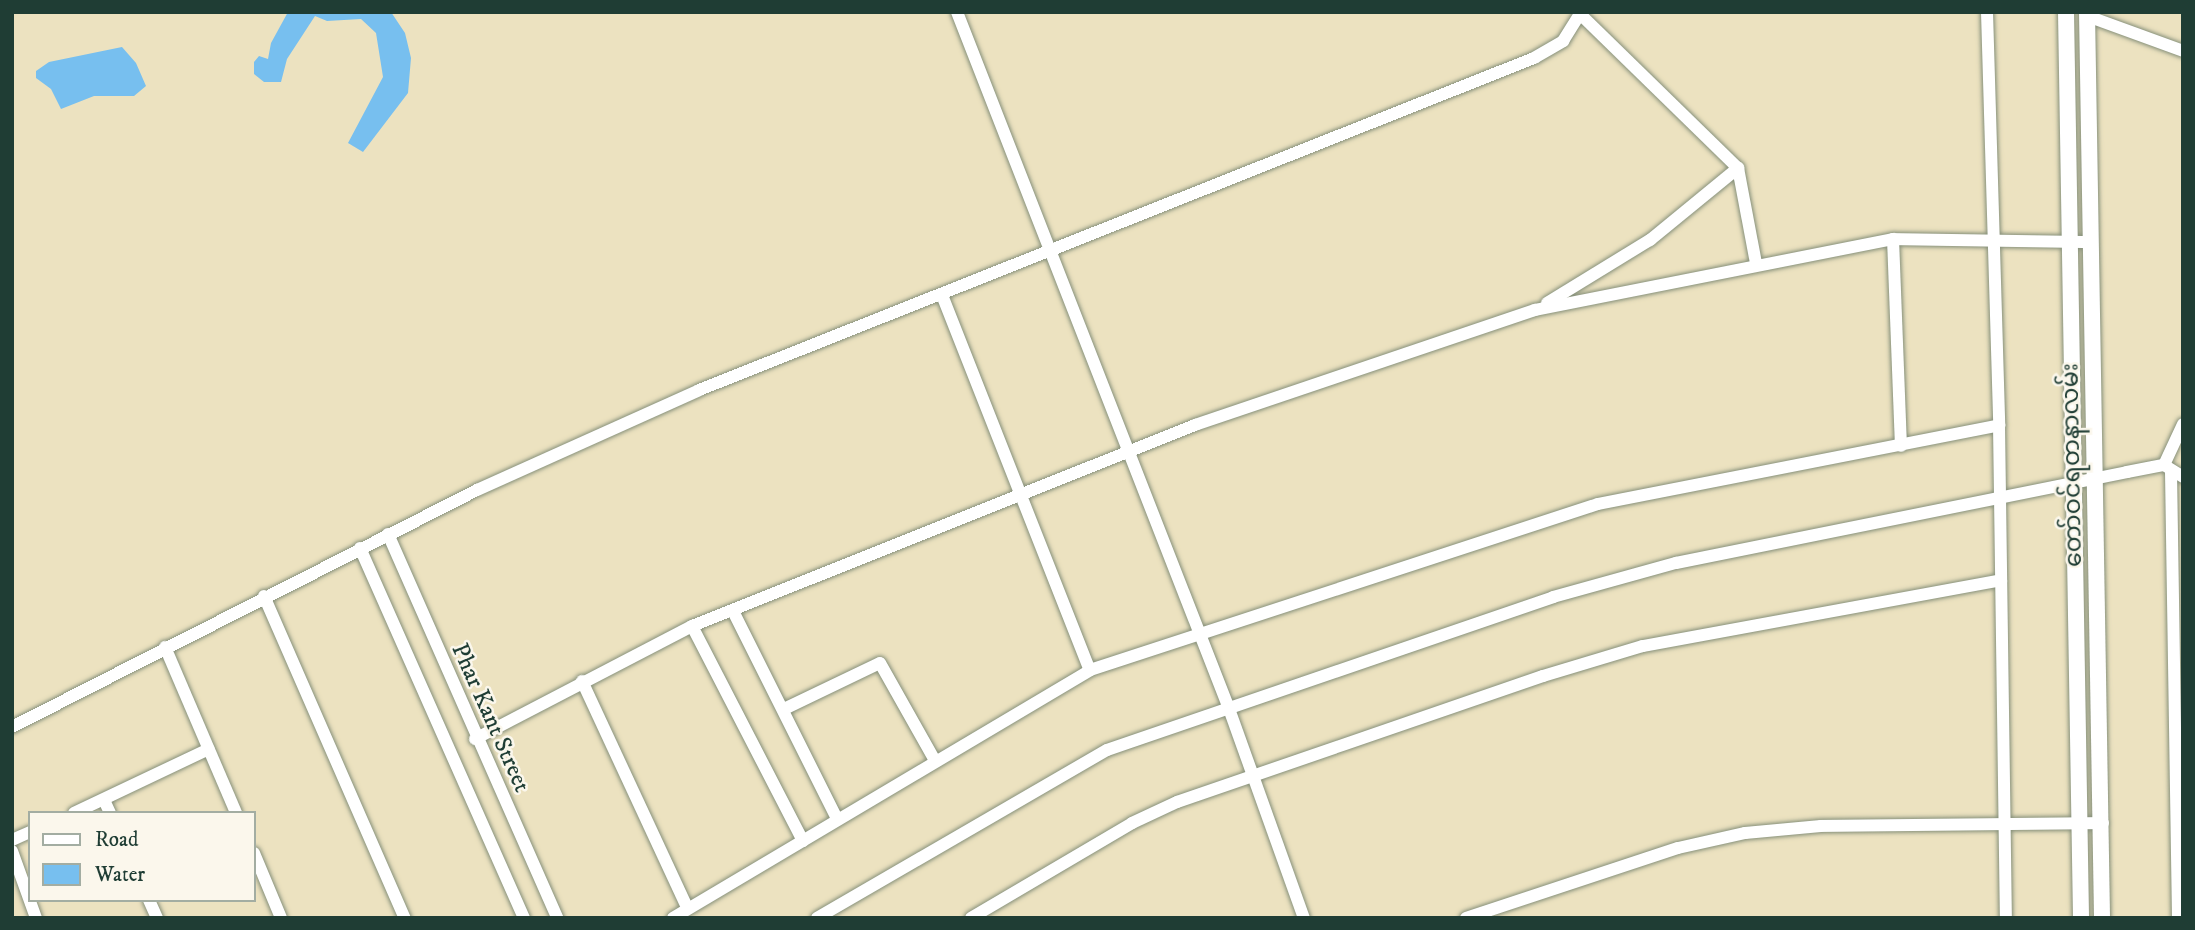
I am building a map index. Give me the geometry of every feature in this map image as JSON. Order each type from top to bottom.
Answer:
[{"type":"main road","name":"တော်ဝင်ရတနာလမ်း","points":[[2066,12],[2081,918]]},
{"type":"main road","name":"တော်ဝင်ရတနာလမ်း","points":[[2087,14],[2103,823],[2102,918]]},
{"type":"street","points":[[957,12],[1052,253],[1196,635],[1228,706],[1251,778],[1304,918]]},
{"type":"street","points":[[1987,12],[2000,425],[1998,500],[2006,918]]},
{"type":"street","points":[[12,727],[388,534],[699,390],[1052,253],[1534,58],[1563,41],[1580,13],[1738,167],[1756,263]]},
{"type":"street","points":[[2087,14],[2183,51]]},
{"type":"street","points":[[1535,310],[1628,256],[1738,167]]},
{"type":"street","points":[[1893,239],[1900,446]]},
{"type":"street","points":[[475,739],[692,626],[1020,498],[1195,425],[1535,310],[1756,263],[1893,239],[2092,242]]},
{"type":"street","points":[[942,295],[1090,670]]},
{"type":"street","points":[[2180,909],[2177,542],[2173,471],[2183,424]]},
{"type":"street","points":[[673,918],[934,759],[1090,670],[1598,504],[2000,425]]},
{"type":"street","points":[[817,918],[1107,750],[1228,706],[1553,597],[1676,563],[1998,500],[2096,478],[2173,471]]},
{"type":"street","name":"Phar Kant Street","points":[[388,534],[475,739],[557,918]]},
{"type":"street","points":[[360,548],[524,918]]},
{"type":"street","points":[[971,918],[1132,823],[1251,778],[1543,676],[1643,646],[2001,579]]},
{"type":"street","points":[[264,596],[405,918]]},
{"type":"street","points":[[733,611],[837,819]]},
{"type":"street","points":[[692,626],[803,841]]},
{"type":"street","points":[[165,647],[235,811]]},
{"type":"street","points":[[784,709],[880,663],[934,759]]},
{"type":"street","points":[[582,681],[688,909]]},
{"type":"street","points":[[79,811],[209,749]]},
{"type":"street","points":[[104,800],[109,811]]},
{"type":"street","points":[[1466,918],[1678,848],[1745,833],[1821,826],[2103,823]]},
{"type":"street","points":[[12,840],[28,833]]},
{"type":"street","points":[[12,851],[17,885],[36,918]]},
{"type":"street","points":[[256,858],[281,918]]},
{"type":"street","points":[[150,902],[157,918]]},
{"type":"water","points":[[288,12],[391,12],[405,33],[411,58],[408,93],[363,152],[348,143],[383,77],[376,33],[361,19],[327,21],[315,16],[287,59],[281,82],[264,82],[254,74],[254,62],[259,56],[268,59],[271,43]]},
{"type":"water","points":[[122,47],[136,63],[146,86],[134,96],[94,96],[61,109],[51,89],[36,78],[36,71],[49,62]]}]
